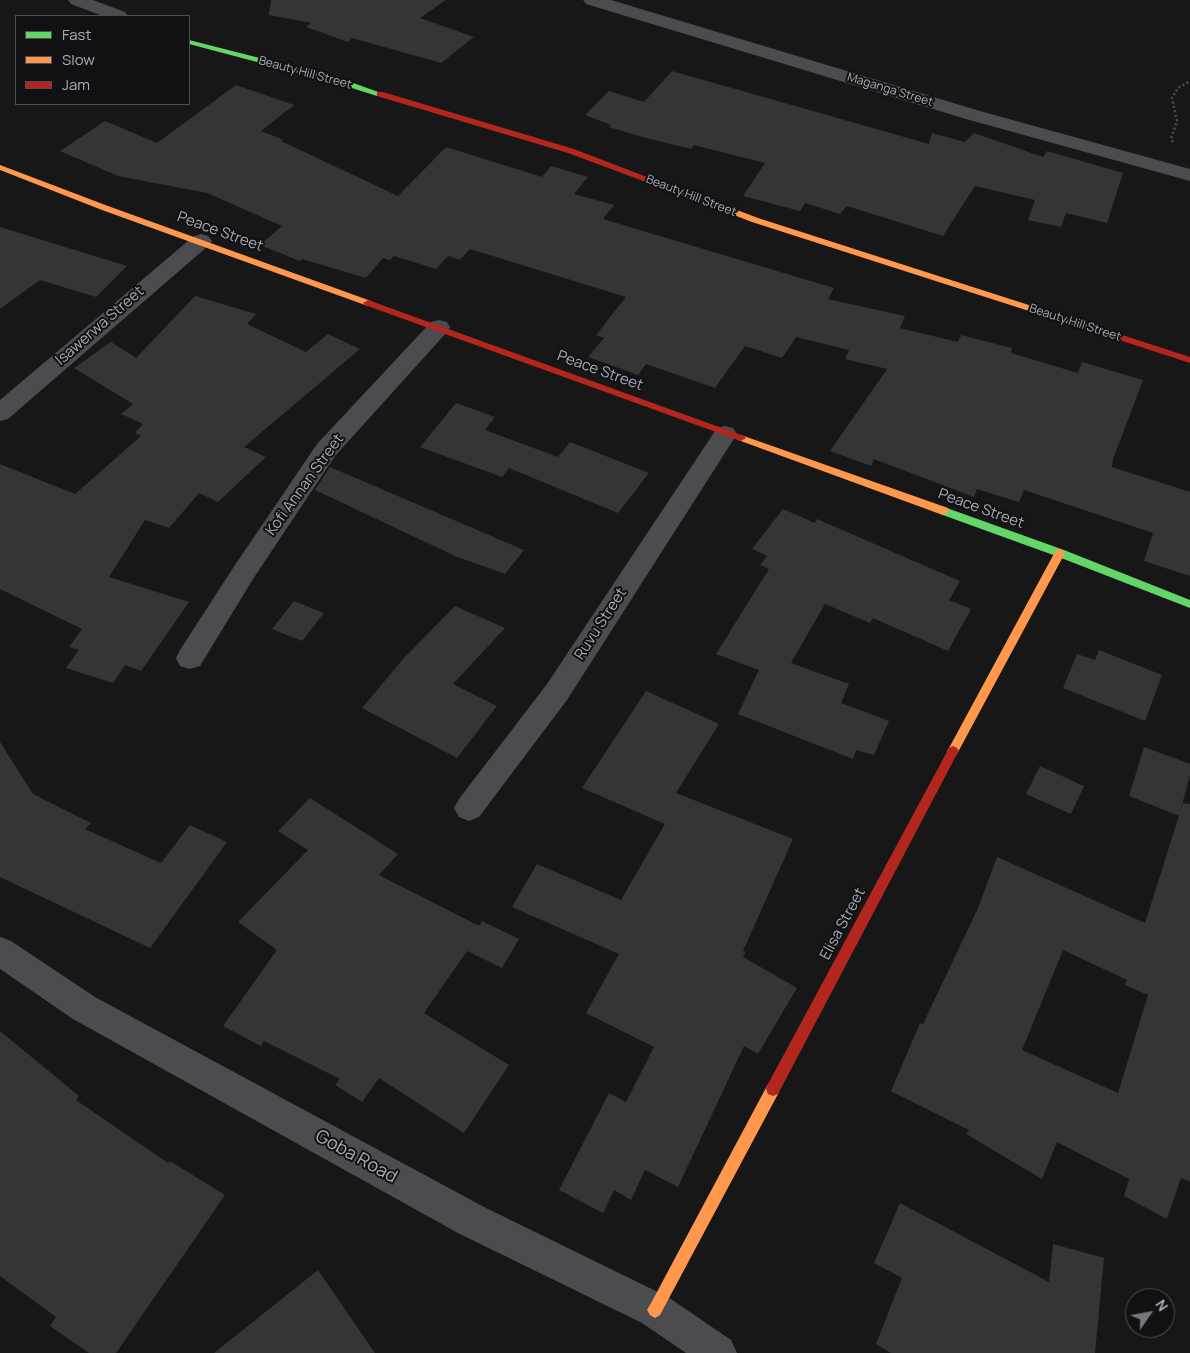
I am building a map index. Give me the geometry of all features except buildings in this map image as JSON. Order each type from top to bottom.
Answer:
[{"type":"street","points":[[77,0],[116,15]]},
{"type":"street","name":"Maganga Street","points":[[592,0],[964,112],[1190,175]]},
{"type":"street","name":"Beauty Hill Street","points":[[190,42],[339,82],[571,151],[756,220],[1190,360]]},
{"type":"street","name":"Peace Street","points":[[0,167],[105,208],[439,327],[725,434],[1060,553],[1190,604]]},
{"type":"street","name":"Isawerwa Street","points":[[0,413],[201,241]]},
{"type":"street","name":"Kofi Annan Street","points":[[190,658],[244,572],[326,450],[439,327]]},
{"type":"street","name":"Ruvu Street","points":[[469,808],[557,692],[725,434]]},
{"type":"street","name":"Elisa Street","points":[[655,1310],[892,863],[1012,646],[1060,553]]},
{"type":"street","name":"Goba Road","points":[[0,950],[101,1018],[471,1220],[655,1310],[718,1353]]},
{"type":"path","points":[[1174,144],[1171,139],[1176,121],[1172,98],[1178,88],[1190,80]]},
{"type":"traffic: fast","points":[[190,42],[339,81],[380,94]]},
{"type":"traffic: fast","points":[[944,511],[1060,553],[1190,604]]},
{"type":"traffic: slow","points":[[0,167],[105,208],[368,303]]},
{"type":"traffic: slow","points":[[716,205],[755,220],[1116,336]]},
{"type":"traffic: slow","points":[[741,438],[944,511]]},
{"type":"traffic: slow","points":[[953,751],[1060,553]]},
{"type":"traffic: slow","points":[[655,1310],[773,1089]]},
{"type":"traffic: jam","points":[[380,94],[571,151],[716,205]]},
{"type":"traffic: jam","points":[[368,303],[741,438]]},
{"type":"traffic: jam","points":[[1116,336],[1190,360]]},
{"type":"traffic: jam","points":[[773,1089],[953,751]]}]
